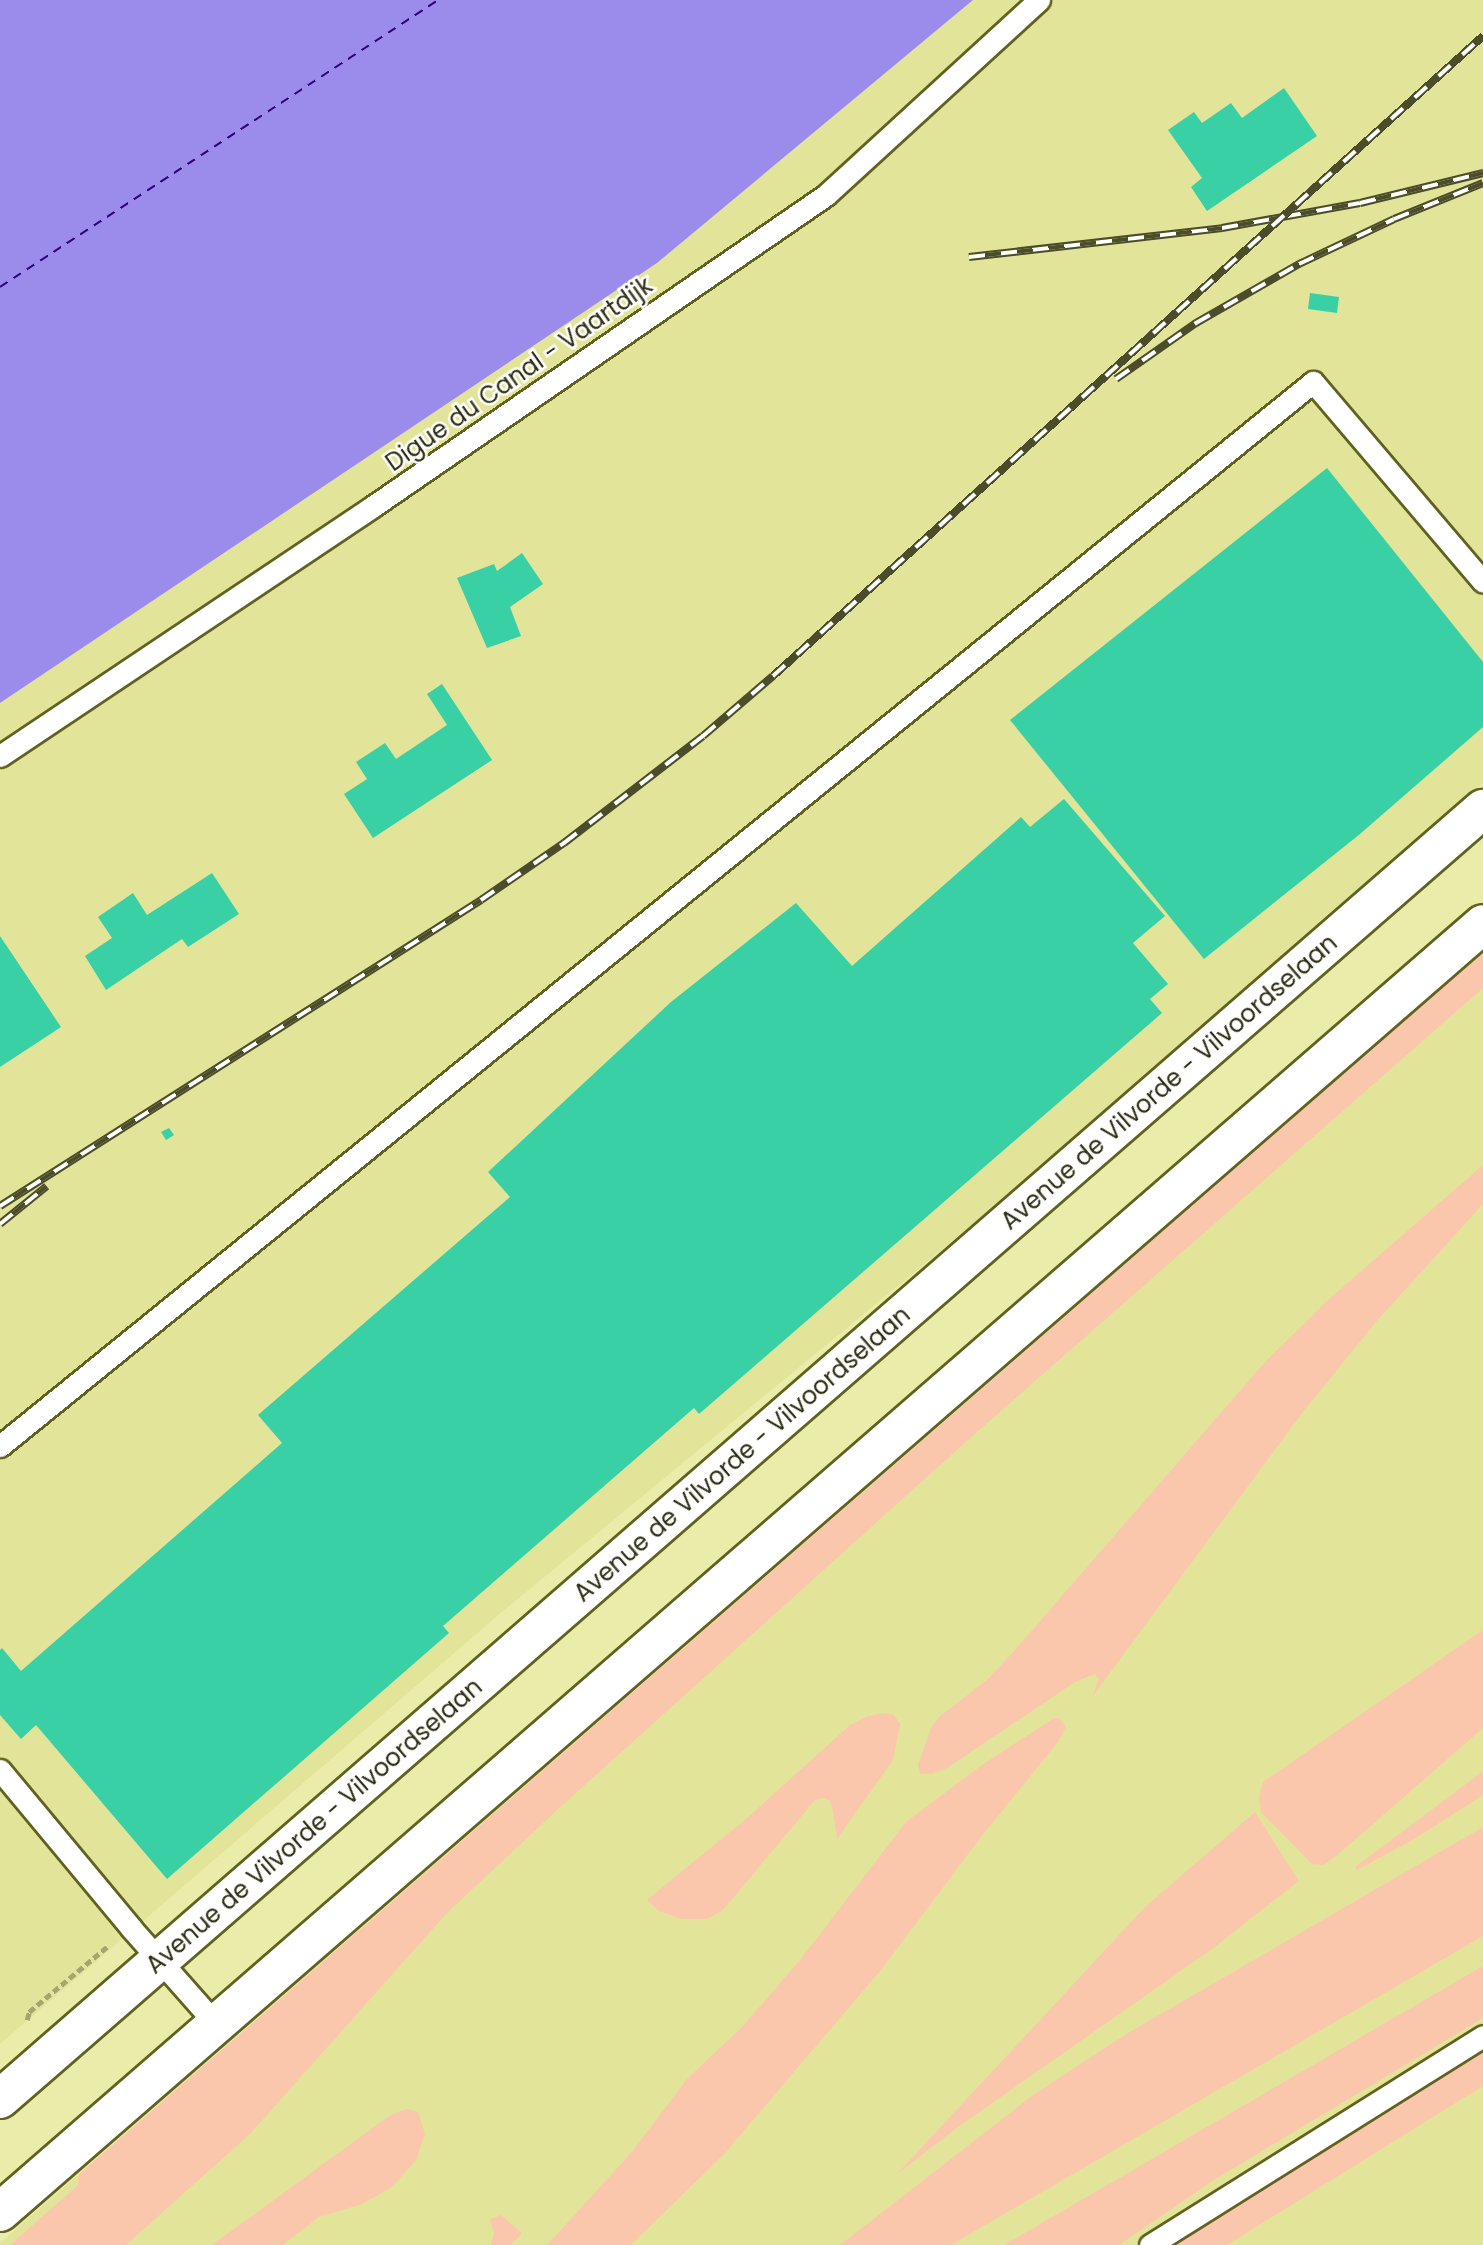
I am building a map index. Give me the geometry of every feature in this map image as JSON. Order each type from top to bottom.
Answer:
[{"type":"main road","name":"Avenue de Vilvorde - Vilvoordselaan","points":[[0,2099],[1483,809]]},
{"type":"main road","points":[[0,2212],[1483,923]]},
{"type":"lane","name":"Digue du Canal - Vaartdijk","points":[[0,756],[372,507],[826,195],[1039,0]]},
{"type":"lane","points":[[0,1446],[1313,382],[1483,582]]},
{"type":"lane","points":[[0,1770],[131,1928],[216,2024]]},
{"type":"lane","points":[[1150,2245],[1483,2036]]},
{"type":"path","points":[[27,2020],[29,2012],[131,1928]]},
{"type":"shaded area","points":[[0,0],[973,0],[657,263],[0,703]]},
{"type":"shaded area","points":[[973,0],[1483,0],[1483,783],[1177,1056],[503,1611],[0,2044],[0,703],[657,263]]},
{"type":"shaded area","points":[[1483,953],[1483,2245],[0,2245],[0,2243]]},
{"type":"shaded area","points":[[1483,953],[1483,988],[968,1440],[556,1811],[447,1913],[250,2134],[126,2245],[10,2245],[78,2185],[79,2174]]},
{"type":"shaded area","points":[[1483,1165],[1483,1204],[1375,1323],[1303,1412],[1092,1697],[1099,1679],[1095,1674],[1075,1682],[947,1768],[931,1774],[920,1774],[918,1765],[931,1728],[939,1717],[988,1679],[1015,1650],[1265,1362],[1328,1300]]},
{"type":"shaded area","points":[[1483,1630],[1483,1728],[1342,1851],[1324,1865],[1312,1864],[1261,1812],[1259,1798],[1263,1782]]},
{"type":"shaded area","points":[[884,1713],[894,1715],[900,1724],[893,1760],[837,1839],[830,1801],[823,1798],[815,1800],[723,1910],[707,1919],[681,1919],[659,1911],[647,1900],[747,1818],[850,1725],[868,1716]]},
{"type":"shaded area","points":[[1054,1718],[1059,1718],[1066,1727],[1058,1742],[981,1837],[881,1970],[725,2153],[631,2245],[547,2245],[631,2153],[687,2079],[743,2026],[800,1960],[906,1822],[982,1765]]},
{"type":"shaded area","points":[[1483,1771],[1483,1795],[1416,1838],[1357,1870],[1355,1867]]},
{"type":"shaded area","points":[[1255,1812],[1299,1881],[1212,1949],[958,2127],[896,2175],[1145,1907]]},
{"type":"shaded area","points":[[1483,1827],[1483,1936],[951,2245],[840,2245],[1033,2095],[1128,2033]]},
{"type":"shaded area","points":[[1483,1966],[1483,2018],[1214,2180],[1119,2245],[1004,2245]]},
{"type":"shaded area","points":[[1483,2048],[1483,2086],[1227,2245],[1167,2245]]},
{"type":"shaded area","points":[[407,2109],[418,2112],[425,2134],[416,2160],[392,2187],[362,2204],[319,2217],[283,2245],[212,2245],[389,2116]]},
{"type":"shaded area","points":[[501,2215],[522,2233],[511,2245],[491,2245],[494,2233],[490,2219]]},
{"type":"building","points":[[1284,88],[1317,136],[1207,211],[1191,187],[1202,178],[1168,130],[1194,112],[1202,123],[1231,103],[1242,118]]},
{"type":"building","points":[[1310,293],[1339,297],[1337,313],[1308,309]]},
{"type":"building","points":[[1327,468],[1483,662],[1483,727],[1360,834],[1204,959],[1010,720]]},
{"type":"building","points":[[522,553],[543,584],[510,607],[521,636],[487,648],[457,578],[494,564],[497,571]]},
{"type":"building","points":[[442,684],[492,760],[373,838],[344,794],[367,779],[356,762],[385,743],[396,759],[447,725],[427,694]]},
{"type":"building","points":[[1064,799],[1165,916],[1133,943],[1168,984],[1150,999],[1162,1013],[699,1414],[694,1408],[443,1626],[449,1633],[167,1879],[36,1725],[21,1739],[0,1715],[0,1650],[2,1648],[21,1671],[282,1443],[258,1415],[510,1197],[488,1172],[671,1002],[796,903],[852,966],[1021,817],[1030,827]]},
{"type":"building","points":[[212,873],[239,914],[188,947],[182,939],[106,990],[85,956],[112,938],[98,917],[133,893],[147,915]]},
{"type":"building","points":[[0,936],[61,1027],[0,1067]]},
{"type":"building","points":[[169,1128],[174,1135],[166,1140],[161,1132]]},
{"type":"ferry route","points":[[0,287],[438,0]]},
{"type":"railway","points":[[0,1206],[481,900],[564,843],[703,736],[1483,36]]},
{"type":"railway","points":[[969,257],[1222,228],[1360,203],[1483,173]]},
{"type":"railway","points":[[1116,379],[1196,323],[1299,264],[1394,219],[1483,183]]},
{"type":"railway","points":[[0,1224],[47,1186]]}]
